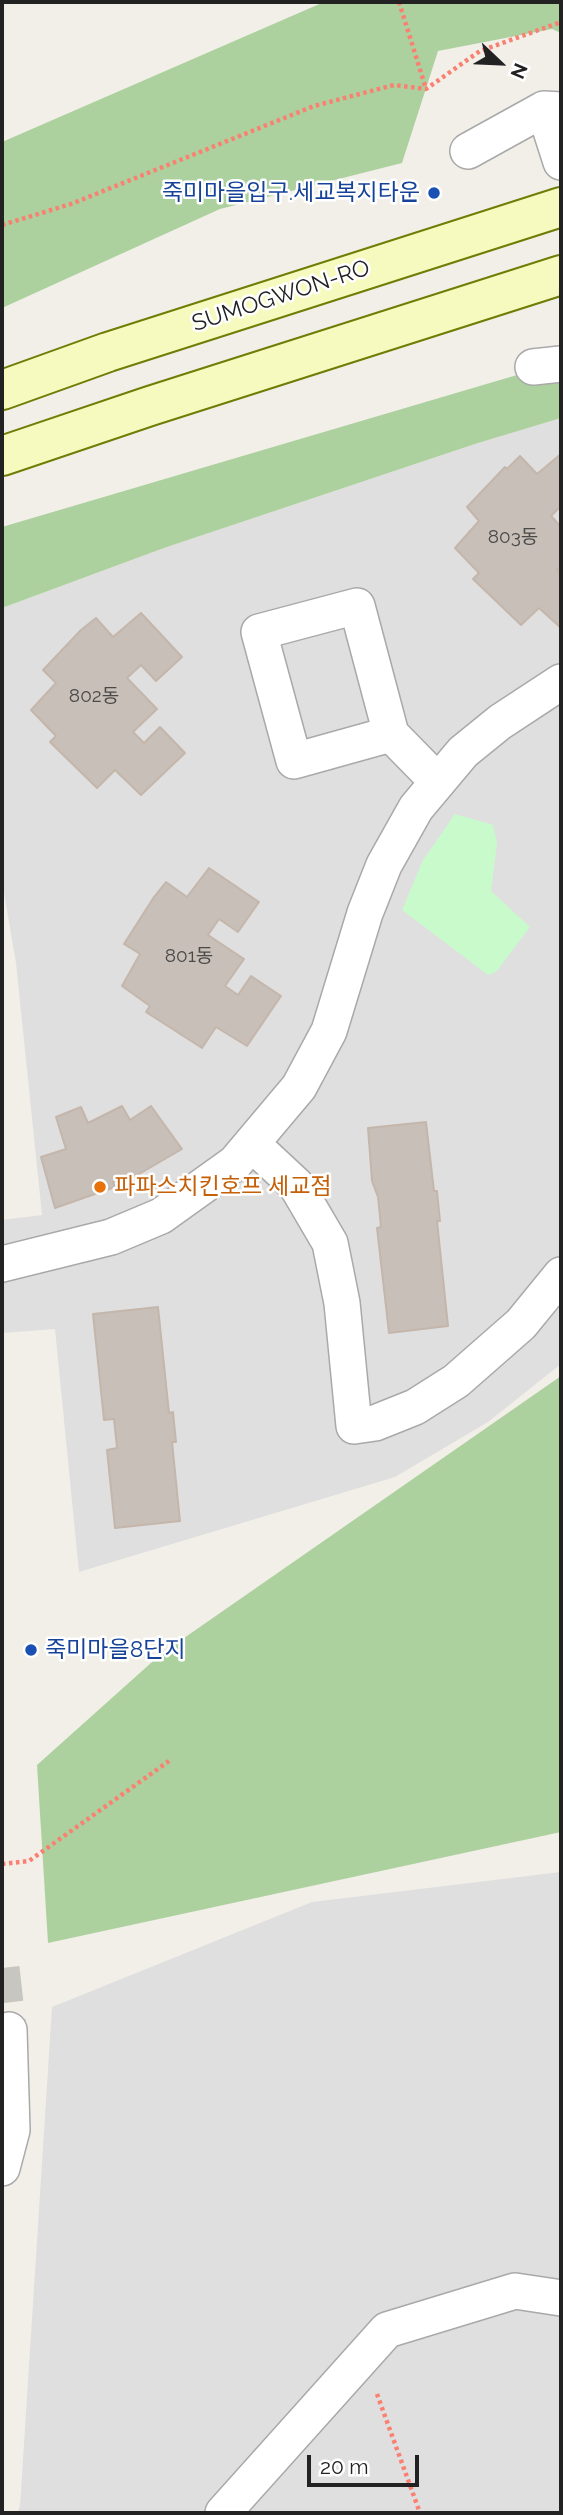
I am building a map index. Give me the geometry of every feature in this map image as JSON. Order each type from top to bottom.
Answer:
[{"type":"street","points":[[468,151],[552,116],[561,162]]},
{"type":"street","name":"SUMOGWON-RO","points":[[2,390],[121,348],[561,207]]},
{"type":"street","points":[[2,456],[561,275]]},
{"type":"street","points":[[391,734],[294,761],[259,632],[358,606],[391,734],[438,782]]},
{"type":"street","points":[[2,1264],[98,1241],[161,1216],[235,1163],[299,1087],[329,1031],[365,914],[384,865],[416,808],[463,751],[500,722],[561,682]]},
{"type":"street","points":[[252,1144],[296,1185],[330,1243],[342,1303],[354,1426],[375,1423],[415,1407],[456,1381],[521,1324],[561,1275]]},
{"type":"street","points":[[2,2168],[12,2130],[9,2030]]},
{"type":"street","points":[[223,2513],[387,2330],[515,2291],[561,2298]]},
{"type":"path","points":[[400,2],[426,89]]},
{"type":"path","points":[[2,225],[71,204],[314,106],[394,85],[426,89],[480,51],[561,22]]},
{"type":"path","points":[[2,1864],[29,1861],[169,1761]]},
{"type":"path","points":[[364,2357],[420,2513]]},
{"type":"shaded area","points":[[561,418],[561,1364],[488,1422],[395,1477],[79,1572],[55,1329],[2,1333],[2,1220],[42,1215],[16,963],[2,881],[2,608],[164,548]]},
{"type":"shaded area","points":[[561,1872],[561,2513],[17,2513],[20,2506],[52,2007],[312,1902]]},
{"type":"green space","points":[[324,2],[561,2],[561,33],[552,29],[438,51],[402,163],[220,209],[2,308],[2,142]]},
{"type":"green space","points":[[561,362],[561,418],[164,548],[2,608],[2,527]]},
{"type":"green space","points":[[455,814],[493,825],[497,843],[491,891],[530,927],[496,972],[488,975],[402,910],[423,860]]},
{"type":"green space","points":[[561,1376],[561,1832],[48,1943],[37,1765],[161,1654]]},
{"type":"building","points":[[561,454],[561,506],[551,516],[561,527],[561,566],[557,570],[561,575],[561,628],[539,608],[521,625],[473,579],[479,573],[455,548],[479,521],[467,507],[505,467],[507,469],[520,456],[537,474]]},
{"type":"building","points":[[141,613],[182,657],[156,681],[141,665],[127,678],[157,709],[133,732],[144,743],[160,727],[185,753],[141,795],[115,770],[97,788],[50,742],[56,736],[31,710],[56,683],[43,670],[81,630],[96,618],[113,637]]},
{"type":"building","points":[[209,868],[259,902],[238,932],[219,919],[208,935],[244,959],[225,986],[238,995],[251,976],[281,996],[247,1046],[216,1027],[202,1048],[146,1012],[150,1006],[122,986],[140,954],[124,944],[154,897],[166,882],[187,897]]},
{"type":"building","points":[[122,1106],[130,1120],[151,1106],[182,1149],[127,1181],[124,1177],[113,1182],[115,1187],[55,1208],[41,1157],[66,1149],[56,1117],[81,1107],[88,1123]]},
{"type":"building","points":[[426,1122],[434,1191],[437,1191],[440,1221],[437,1221],[448,1326],[389,1333],[377,1228],[381,1227],[378,1197],[372,1181],[368,1128]]},
{"type":"building","points":[[158,1307],[169,1413],[173,1412],[176,1442],[172,1442],[180,1521],[115,1528],[107,1450],[117,1448],[114,1419],[104,1420],[93,1314]]},
{"type":"tunnel","points":[[2,1968],[9,2030]]},
{"type":"place","name":"죽미마을입구.세교복지타운","points":[[434,193]]},
{"type":"place","name":"파파스치킨호프 세교점","points":[[100,1187]]},
{"type":"place","name":"죽미마을8단지","points":[[31,1650]]}]
